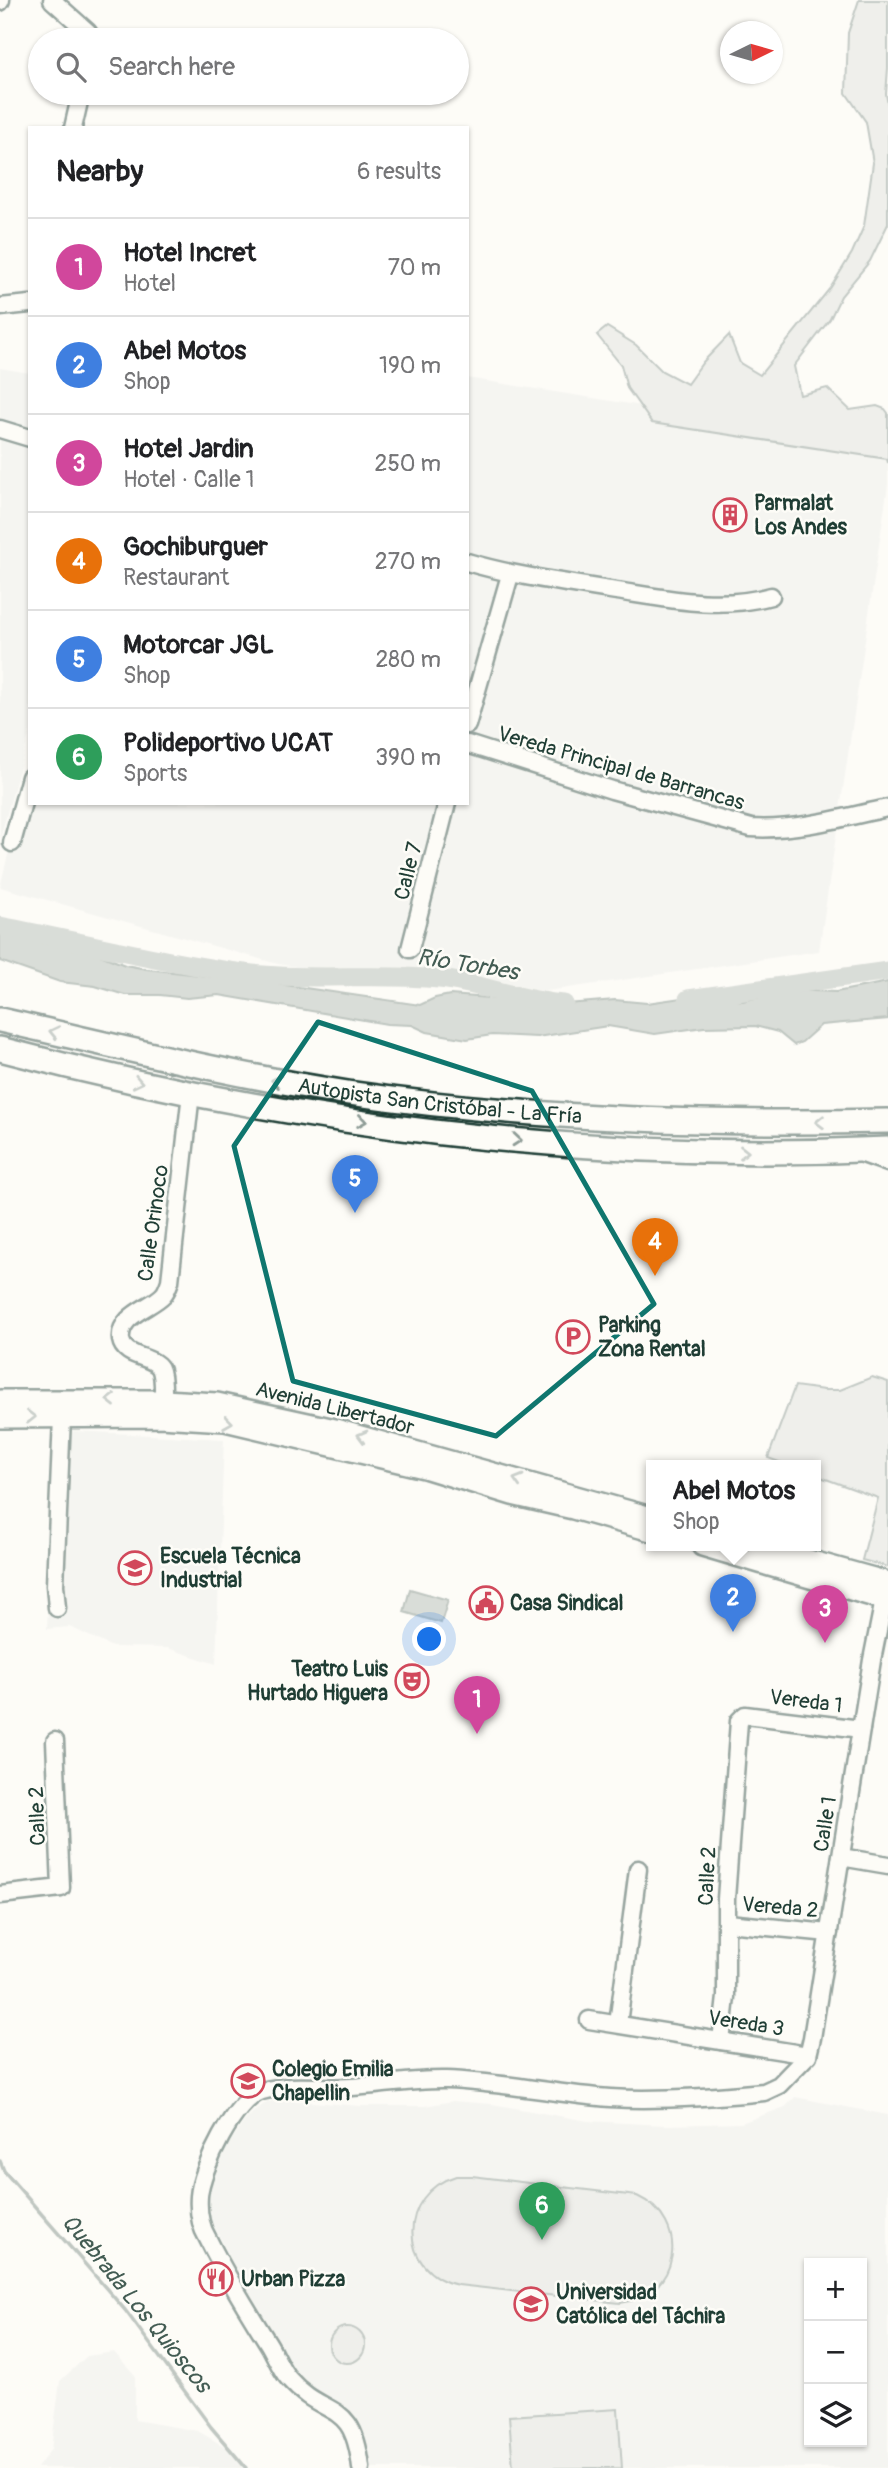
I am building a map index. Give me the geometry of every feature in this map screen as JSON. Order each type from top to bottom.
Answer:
[{"type":"highway","name":"Autopista San Cristóbal - La Fría","points":[[0,1020],[253,1077],[363,1094],[499,1109],[628,1119],[787,1123],[888,1121]]},
{"type":"highway","name":"Autopista San Cristóbal - La Fría","points":[[0,1049],[191,1093],[282,1110],[449,1134],[710,1152],[888,1149]]},
{"type":"main road","name":"Avenida Libertador","points":[[0,1400],[217,1402],[335,1429],[646,1516]]},
{"type":"main road","name":"Avenida Libertador","points":[[0,1418],[160,1417],[225,1421],[424,1468],[512,1495],[573,1508],[646,1530]]},
{"type":"main road","points":[[723,1551],[887,1591]]},
{"type":"main road","points":[[772,1551],[887,1591]]},
{"type":"street","points":[[52,0],[84,28]]},
{"type":"street","points":[[73,126],[78,105]]},
{"type":"street","points":[[0,307],[28,304]]},
{"type":"street","points":[[0,429],[28,437]]},
{"type":"street","points":[[469,563],[510,575],[718,604],[771,596]]},
{"type":"street","points":[[469,718],[510,575]]},
{"type":"street","name":"Vereda Principal de Barrancas","points":[[469,745],[612,790],[751,828],[766,829],[812,823],[888,808]]},
{"type":"street","points":[[12,843],[28,784]]},
{"type":"street","name":"Calle 7","points":[[410,949],[446,805]]},
{"type":"street","name":"Calle Orinoco","points":[[163,1400],[161,1370],[157,1364],[127,1350],[121,1337],[133,1315],[166,1293],[170,1281],[191,1093]]},
{"type":"street","points":[[854,1151],[888,1163]]},
{"type":"street","points":[[57,1608],[56,1560],[62,1417]]},
{"type":"street","name":"Calle 1","points":[[808,2055],[861,1728],[887,1591]]},
{"type":"street","name":"Vereda 1","points":[[746,1715],[861,1728]]},
{"type":"street","name":"Calle 2","points":[[721,2041],[726,1997],[726,1899],[738,1726],[739,1721],[746,1715]]},
{"type":"street","name":"Calle 2","points":[[0,1895],[61,1888],[55,1741]]},
{"type":"street","points":[[841,1857],[888,1865]]},
{"type":"street","points":[[618,2024],[638,1869]]},
{"type":"street","name":"Vereda 2","points":[[727,1923],[829,1933]]},
{"type":"street","name":"Vereda 3","points":[[589,2020],[808,2055]]},
{"type":"street","points":[[361,2468],[351,2425],[289,2379],[238,2295],[201,2223],[199,2196],[209,2160],[223,2133],[253,2096],[260,2091],[287,2087],[350,2087],[444,2080],[512,2085],[614,2098],[732,2095],[764,2092],[779,2085],[808,2055]]},
{"type":"highlighted area","points":[[318,1022],[532,1091],[654,1304],[496,1436],[293,1381],[234,1146]]},
{"type":"shaded area","points":[[859,0],[888,0],[888,224],[870,261],[841,296],[830,319],[794,366],[800,395],[827,388],[850,410],[877,406],[885,409],[888,413],[888,463],[887,459],[652,423],[627,388],[621,365],[597,335],[607,327],[636,345],[662,371],[687,384],[703,362],[729,335],[740,363],[760,375],[831,287],[852,253],[864,226],[873,163],[866,122],[846,93],[848,33]]},
{"type":"shaded area","points":[[0,368],[28,373],[28,738],[0,839]]},
{"type":"shaded area","points":[[469,378],[888,445],[888,485],[819,951],[521,995],[372,980],[278,964],[0,887],[28,773],[28,805],[469,805]]},
{"type":"shaded area","points":[[0,930],[10,935],[75,945],[125,965],[147,969],[278,984],[420,1005],[450,995],[567,1004],[615,1000],[647,1003],[702,995],[743,1001],[789,990],[836,992],[888,982],[888,1019],[821,1025],[802,1042],[794,1045],[778,1032],[755,1026],[704,1027],[655,1034],[608,1026],[537,1037],[492,1035],[467,1039],[427,1032],[412,1025],[387,1024],[219,995],[187,998],[125,995],[95,986],[60,982],[0,961]]},
{"type":"shaded area","points":[[872,1377],[888,1382],[888,1567],[862,1560],[878,1498],[821,1477],[821,1460],[768,1458],[795,1386],[840,1390]]},
{"type":"shaded area","name":"Escuela Técnica Industrial","points":[[54,1432],[224,1439],[216,1664],[167,1648],[112,1647],[70,1627],[47,1629]]},
{"type":"shaded area","points":[[410,1589],[448,1600],[441,1623],[404,1612]]},
{"type":"shaded area","name":"Universidad Católica del Táchira","points":[[795,2097],[888,2115],[888,2468],[371,2468],[359,2427],[314,2392],[283,2363],[211,2220],[208,2207],[211,2183],[227,2147],[252,2113],[277,2099],[361,2106],[424,2106],[453,2101],[492,2104],[588,2121],[666,2125],[741,2123],[785,2107]]},
{"type":"shaded area","points":[[456,2176],[637,2196],[655,2208],[666,2222],[672,2239],[672,2257],[666,2273],[656,2287],[640,2298],[620,2303],[458,2285],[438,2278],[424,2265],[415,2250],[412,2232],[415,2215],[423,2199],[437,2185]]},
{"type":"shaded area","points":[[347,2327],[360,2332],[365,2345],[360,2358],[347,2363],[334,2358],[329,2345],[334,2332]]},
{"type":"shaded area","points":[[114,2352],[135,2375],[135,2420],[198,2431],[229,2449],[248,2468],[37,2468],[51,2449],[60,2381],[87,2356]]},
{"type":"shaded area","points":[[618,2409],[622,2468],[513,2468],[509,2416]]},
{"type":"waterway","name":"Río Torbes","points":[[0,926],[220,970],[275,976],[439,979],[564,1004]]},
{"type":"waterway","name":"Río Torbes","points":[[688,999],[888,971]]},
{"type":"waterway","name":"Quebrada Los Quioscos","points":[[0,2161],[4,2171],[125,2310],[211,2427],[246,2468]]},
{"type":"place","name":"Parmalat Los Andes","points":[[730,515]]},
{"type":"place","name":"Motorcar JGL","points":[[355,1213]]},
{"type":"place","name":"Gochiburguer","points":[[655,1276]]},
{"type":"place","name":"Parking Zona Rental","points":[[573,1337]]},
{"type":"place","name":"Escuela Técnica Industrial","points":[[135,1568]]},
{"type":"place","name":"Casa Sindical","points":[[486,1603]]},
{"type":"place","name":"Abel Motos","points":[[733,1632]]},
{"type":"place","name":"Hotel Jardin","points":[[825,1643]]},
{"type":"place","name":"Teatro Luis Hurtado Higuera","points":[[412,1681]]},
{"type":"place","name":"Hotel Incret","points":[[477,1734]]},
{"type":"place","name":"Colegio Emilia Chapellin","points":[[248,2081]]},
{"type":"place","name":"Polideportivo UCAT","points":[[542,2240]]},
{"type":"place","name":"Urban Pizza","points":[[216,2279]]},
{"type":"place","name":"Universidad Católica del Táchira","points":[[531,2304]]}]
